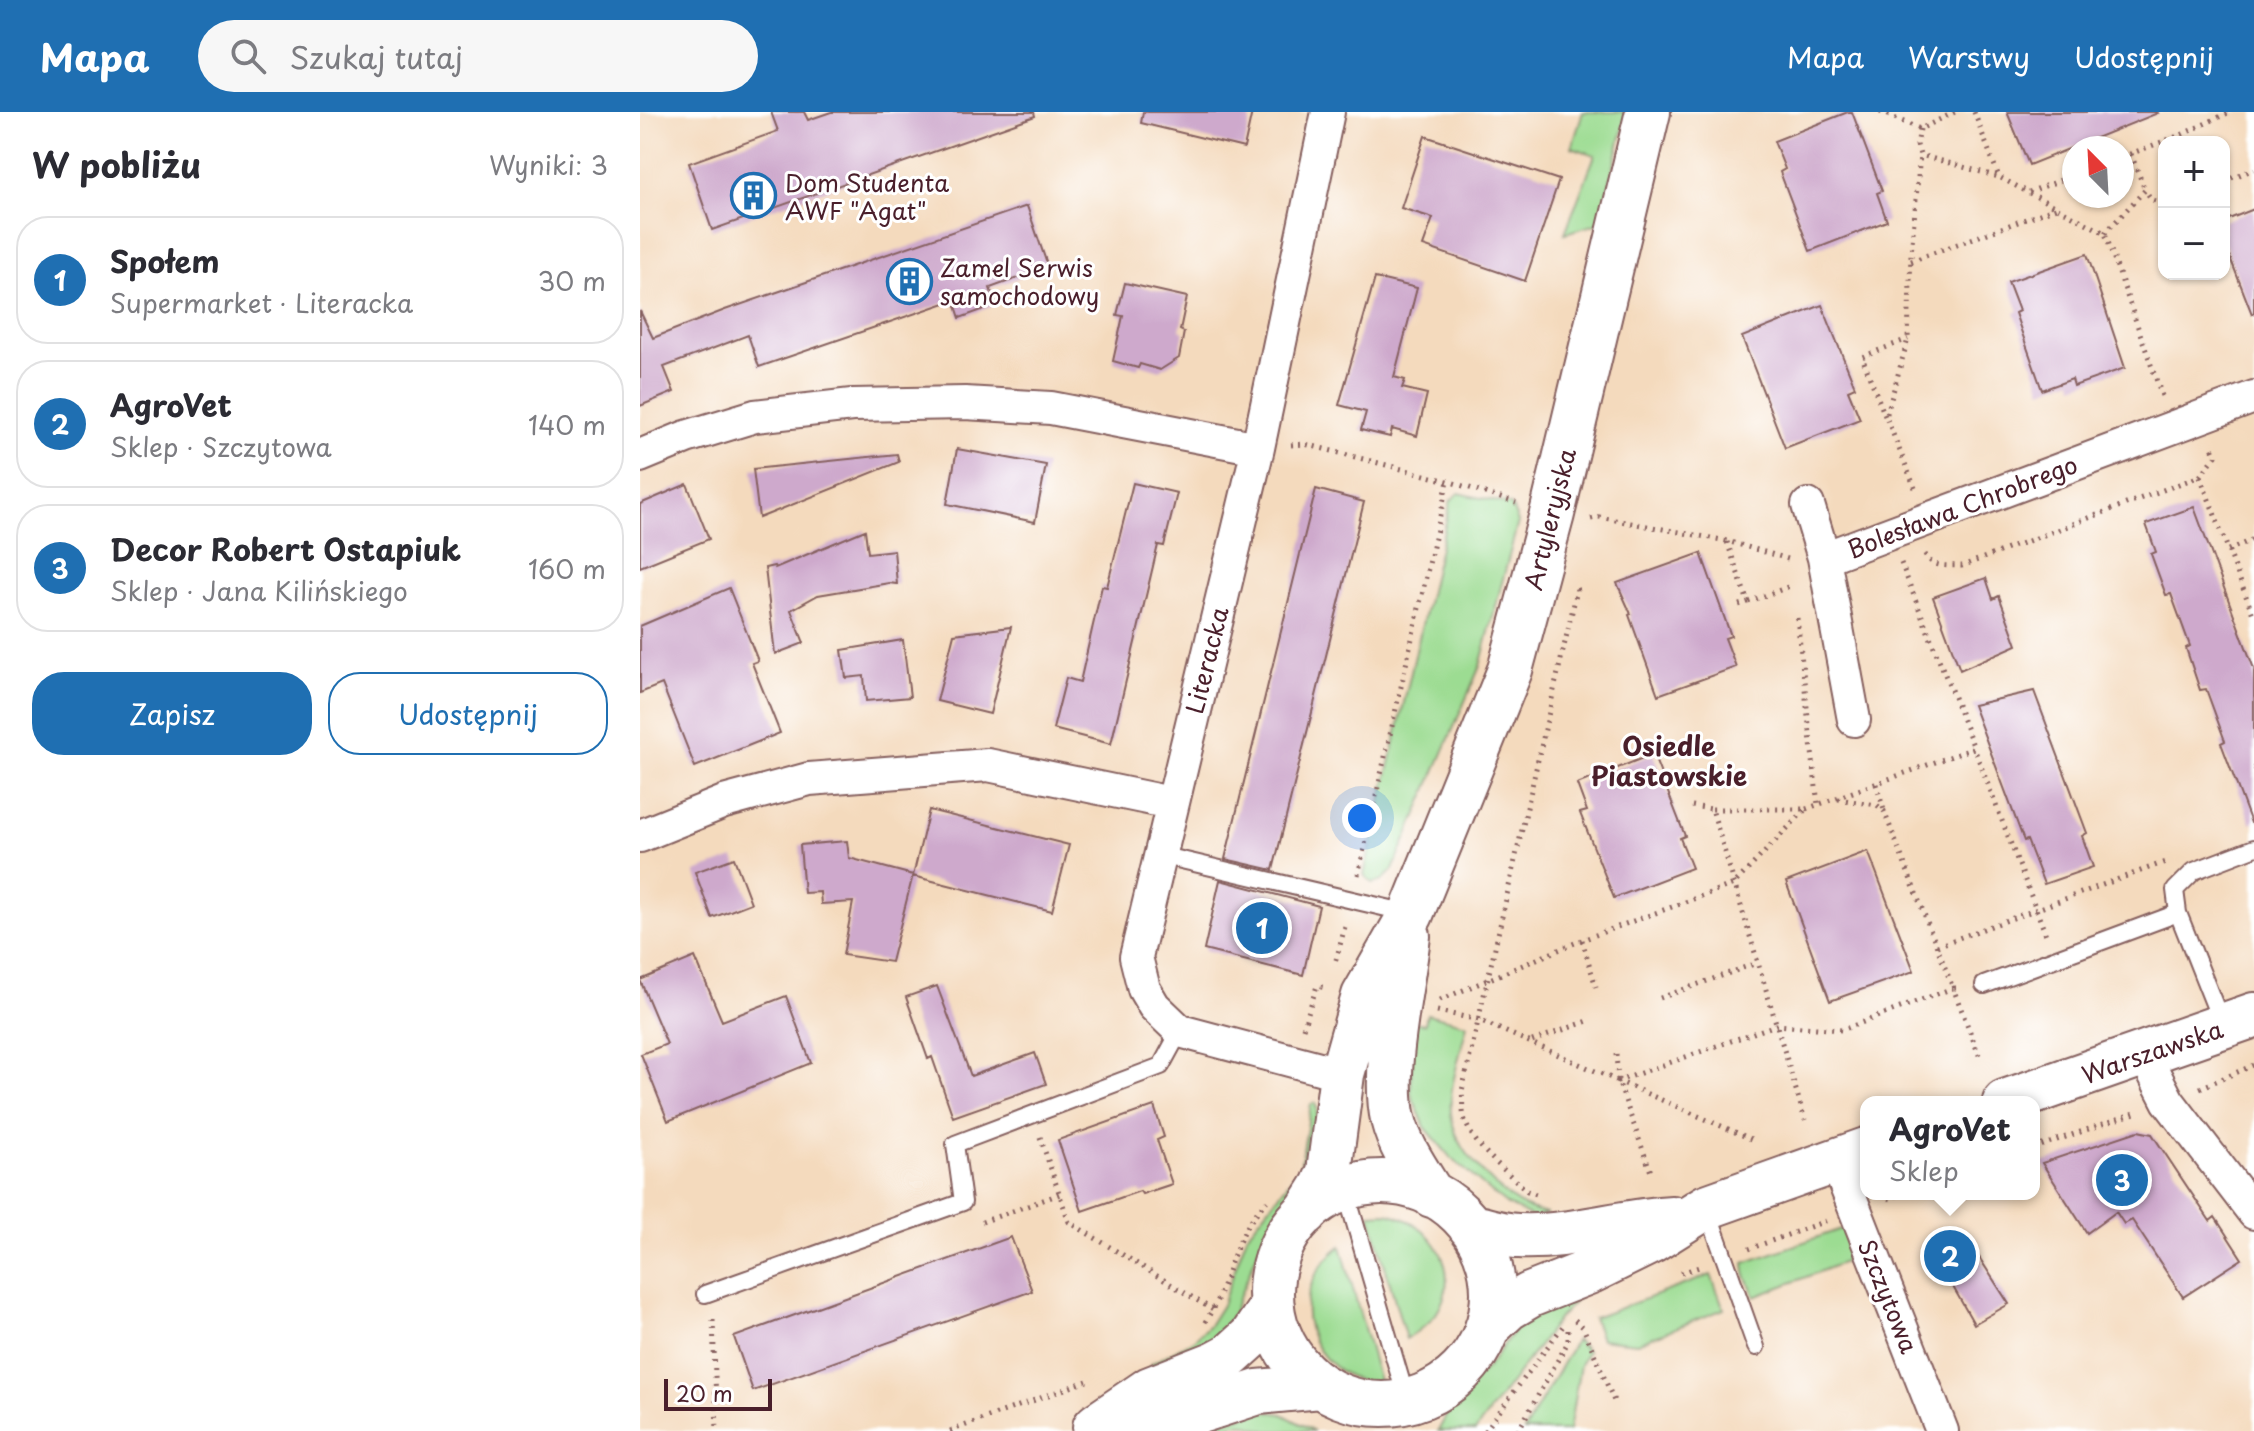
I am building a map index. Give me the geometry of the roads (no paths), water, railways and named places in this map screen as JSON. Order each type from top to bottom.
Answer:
[{"type":"street","name":"Literacka","points":[[1180,1031],[1154,1006],[1144,989],[1136,957],[1258,448],[1328,112]]},
{"type":"street","name":"Artyleryjska","points":[[1272,1306],[1272,1280],[1285,1239],[1290,1203],[1323,1186],[1329,1172],[1342,1074],[1364,996],[1411,914],[1510,670],[1552,514],[1648,112]]},
{"type":"street","name":"Bolesława Chrobrego","points":[[1854,720],[1824,558],[1907,519],[2254,397]]},
{"type":"street","points":[[640,456],[686,437],[755,416],[852,405],[965,403],[1051,408],[1258,448]]},
{"type":"street","points":[[1808,505],[1824,558]]},
{"type":"street","points":[[640,836],[724,802],[809,779],[988,765],[1171,803]]},
{"type":"street","name":"Artyleryjska","points":[[1411,914],[1410,1006],[1391,1059],[1392,1115],[1402,1146],[1432,1195]]},
{"type":"street","name":"Warszawska","points":[[2022,1096],[2238,1020]]},
{"type":"street","points":[[1180,1031],[1342,1074]]},
{"type":"street","points":[[2144,1054],[2168,1101],[2254,1213]]},
{"type":"street","points":[[1470,1226],[1515,1236],[1554,1236],[1696,1212],[1851,1156]]},
{"type":"street","name":"Szczytowa","points":[[1851,1156],[1860,1190]]},
{"type":"street","points":[[1092,1430],[1163,1423],[1258,1392],[1333,1403],[1361,1402],[1418,1409],[1465,1366],[1487,1328],[1493,1301],[1491,1274],[1484,1249],[1470,1226],[1447,1203],[1416,1188],[1380,1183],[1345,1189],[1318,1203],[1290,1203]]},
{"type":"street","name":"Szczytowa","points":[[1863,1200],[1888,1295],[1942,1431]]},
{"type":"street","points":[[1487,1328],[1508,1308],[1530,1295],[1591,1271],[1652,1241],[1696,1212]]},
{"type":"street","points":[[1272,1306],[1282,1343],[1333,1403]]},
{"type":"street","points":[[1092,1430],[1150,1389],[1231,1355],[1252,1336],[1272,1306]]},
{"type":"lane","points":[[2238,1020],[2178,913],[2175,890],[2194,871],[2254,848]]},
{"type":"lane","points":[[1160,855],[1411,914]]},
{"type":"lane","points":[[1984,985],[2178,913]]},
{"type":"lane","points":[[705,1294],[963,1202],[955,1144],[1161,1066],[1180,1031]]},
{"type":"lane","points":[[1345,1189],[1418,1409]]},
{"type":"lane","points":[[1696,1212],[1756,1347]]},
{"type":"place","name":"Dom Studenta AWF \"Agat\"","points":[[754,196]]},
{"type":"place","name":"Zamel Serwis samochodowy","points":[[909,281]]},
{"type":"place","name":"Społem","points":[[1262,928]]},
{"type":"place","name":"Decor Robert Ostapiuk","points":[[2122,1180]]},
{"type":"place","name":"AgroVet","points":[[1950,1256]]},
{"type":"district","name":"Osiedle Piastowskie","points":[[1669,760]]}]
